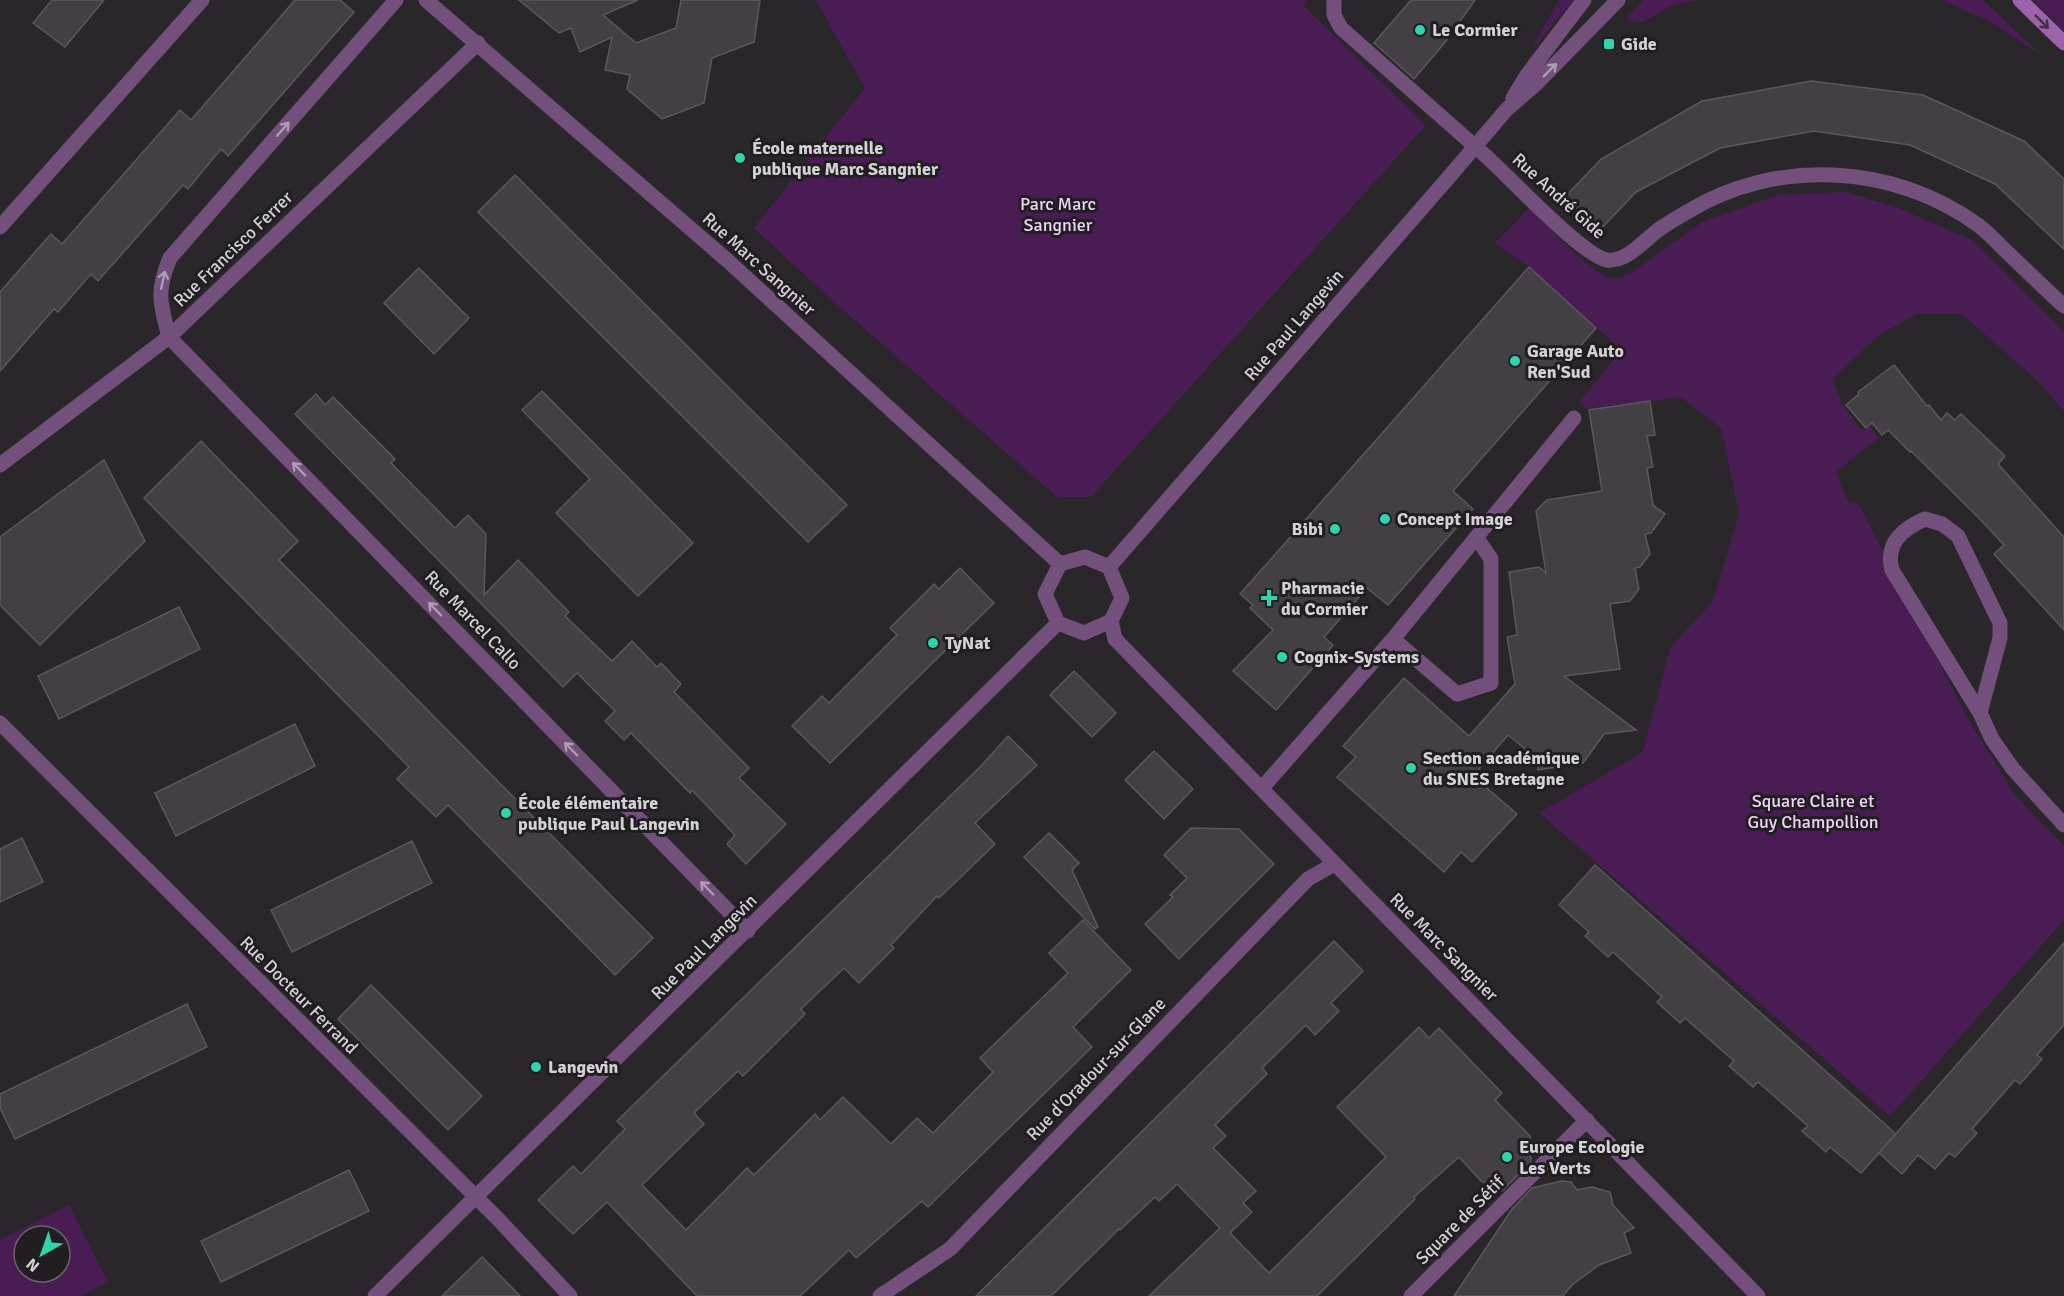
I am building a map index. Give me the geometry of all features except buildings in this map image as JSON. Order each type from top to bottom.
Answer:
[{"type":"main road","points":[[2020,0],[2064,43]]},
{"type":"street","points":[[0,227],[202,0]]},
{"type":"street","points":[[169,337],[160,304],[161,279],[170,258],[396,0]]},
{"type":"street","name":"Rue Marc Sangnier","points":[[426,0],[728,261],[1060,564]]},
{"type":"street","name":"Rue André Gide","points":[[1334,0],[1334,15],[1341,28],[1474,146],[1531,201],[1592,254],[1606,260],[1628,255],[1658,230],[1692,209],[1729,191],[1768,179],[1813,174],[1856,176],[1896,184],[1938,201],[1979,226],[2064,306]]},
{"type":"street","name":"Rue Paul Langevin","points":[[1507,109],[1527,75],[1584,0]]},
{"type":"street","name":"Rue Paul Langevin","points":[[1110,567],[1507,109],[1618,0]]},
{"type":"street","name":"Rue Francisco Ferrer","points":[[0,465],[169,337],[478,43]]},
{"type":"street","name":"Rue Marcel Callo","points":[[169,337],[747,931]]},
{"type":"street","points":[[1262,788],[1393,639],[1574,418]]},
{"type":"street","points":[[1980,713],[2000,639],[2000,623],[1958,536],[1942,524],[1924,519],[1903,532],[1894,543],[1889,557],[1892,570],[1980,713],[1992,739],[2013,769],[2064,825]]},
{"type":"street","points":[[1393,639],[1457,694],[1491,683],[1491,559],[1477,538]]},
{"type":"street","points":[[1085,556],[1110,567],[1122,598],[1111,621],[1084,633],[1058,623],[1045,594],[1060,564],[1085,556]]},
{"type":"street","name":"Rue Marc Sangnier","points":[[1111,621],[1115,639],[1758,1296]]},
{"type":"street","name":"Rue Paul Langevin","points":[[375,1296],[1058,623]]},
{"type":"street","name":"Rue Docteur Ferrand","points":[[0,723],[507,1228],[570,1296]]},
{"type":"street","name":"Rue d'Oradour-sur-Glane","points":[[880,1296],[950,1249],[1308,879],[1334,864]]},
{"type":"street","name":"Square de Sétif","points":[[1411,1296],[1587,1120]]},
{"type":"green space","name":"Parc Marc Sangnier","points":[[816,0],[1307,0],[1304,6],[1426,125],[1091,497],[1057,497],[833,301],[754,228],[865,88]]},
{"type":"green space","points":[[1559,0],[1577,0],[1561,14],[1534,47],[1535,42]]},
{"type":"green space","points":[[1644,0],[1697,0],[1669,7],[1643,22],[1627,18]]},
{"type":"green space","points":[[1942,0],[1983,0],[2041,55],[1991,22]]},
{"type":"green space","points":[[2033,0],[2064,0],[2064,31]]},
{"type":"green space","name":"Square Claire et Guy Champollion","points":[[1847,192],[1898,208],[1974,241],[2064,332],[2064,411],[2039,382],[1962,314],[1917,314],[1879,335],[1833,379],[1841,403],[1862,431],[1870,426],[1878,438],[1836,472],[1848,503],[1859,504],[1968,719],[2014,794],[2064,846],[2064,920],[1890,1116],[1539,813],[1643,752],[1670,648],[1713,601],[1739,514],[1721,428],[1681,397],[1589,410],[1579,402],[1622,350],[1529,267],[1495,243],[1529,208],[1592,268],[1611,278],[1616,278],[1630,274],[1702,222],[1781,194]]},
{"type":"green space","points":[[69,1205],[108,1282],[82,1296],[0,1296],[0,1240],[12,1234],[12,1284],[72,1284],[72,1224],[32,1224]]},
{"type":"place","name":"Le Cormier","points":[[1420,30]]},
{"type":"place","name":"Gide","points":[[1609,44]]},
{"type":"place","name":"École maternelle publique Marc Sangnier","points":[[740,158]]},
{"type":"place","name":"Garage Auto Ren'Sud","points":[[1515,361]]},
{"type":"place","name":"Concept Image","points":[[1385,519]]},
{"type":"place","name":"Bibi","points":[[1335,529]]},
{"type":"place","name":"Pharmacie du Cormier","points":[[1269,598]]},
{"type":"place","name":"TyNat","points":[[933,643]]},
{"type":"place","name":"Cognix-Systems","points":[[1282,657]]},
{"type":"place","name":"Section académique du SNES Bretagne","points":[[1411,768]]},
{"type":"place","name":"École élémentaire publique Paul Langevin","points":[[506,813]]},
{"type":"place","name":"Langevin","points":[[536,1067]]},
{"type":"place","name":"Europe Ecologie Les Verts","points":[[1507,1157]]}]
